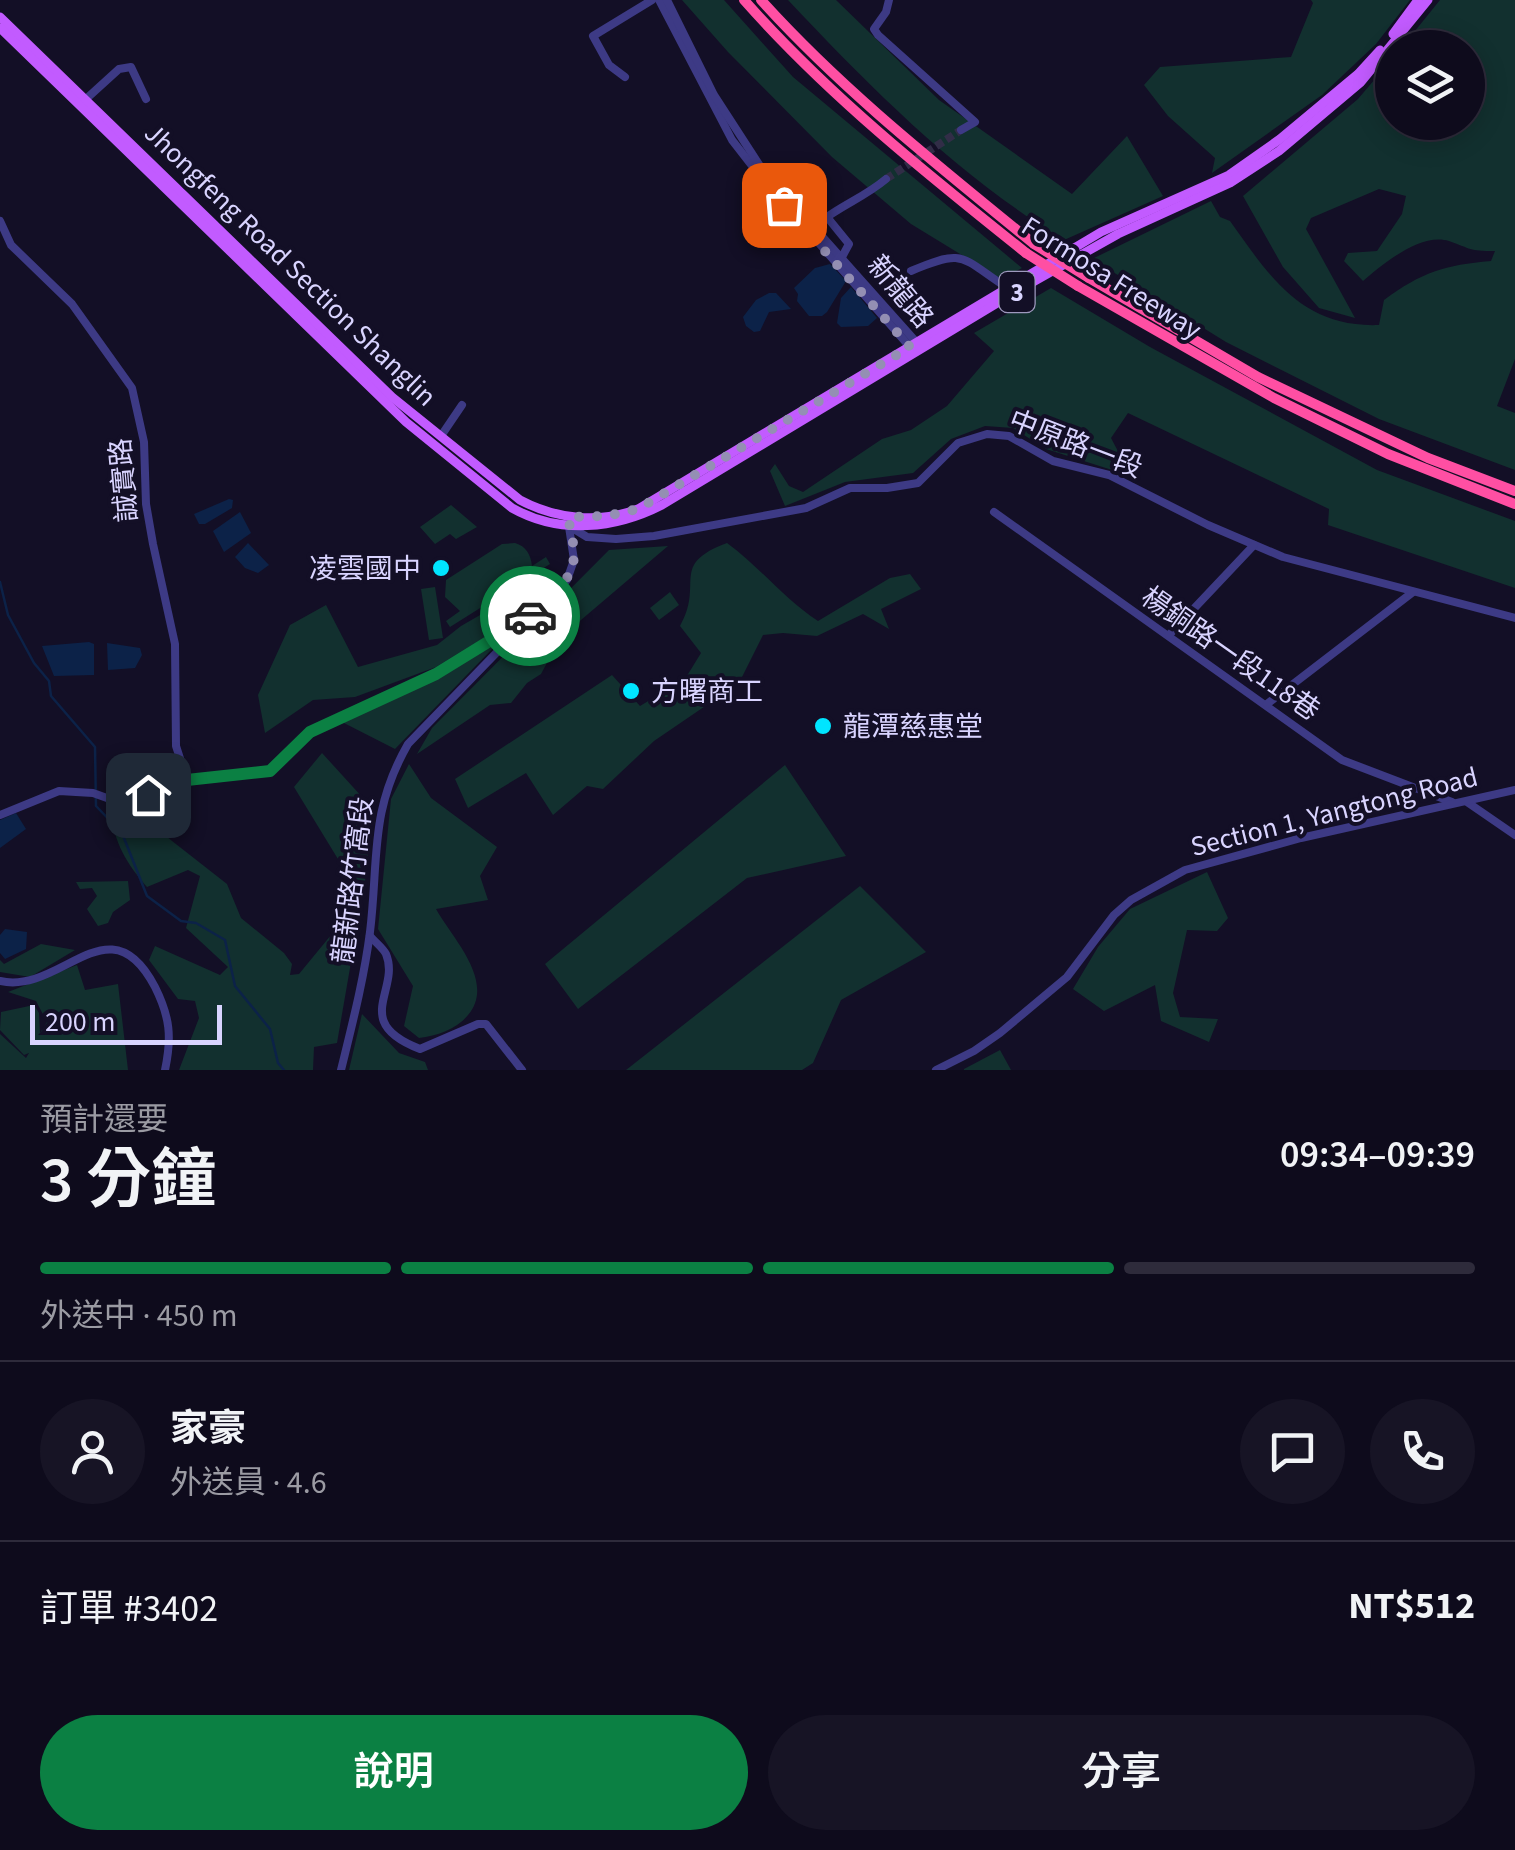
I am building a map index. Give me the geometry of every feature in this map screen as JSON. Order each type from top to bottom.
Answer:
[{"type":"highway","name":"Formosa Freeway","points":[[744,0],[794,57],[906,157],[1078,286],[1274,398],[1388,454],[1515,504]]},
{"type":"highway","name":"Formosa Freeway","points":[[762,0],[803,46],[1030,249],[1089,278],[1258,377],[1428,458],[1515,491]]},
{"type":"main road","name":"3","points":[[569,521],[596,525],[639,517],[1006,287],[1101,232],[1189,194],[1252,160],[1358,74],[1418,0]]},
{"type":"main road","name":"3","points":[[916,346],[1118,234],[1230,183],[1279,151],[1362,82],[1428,0]]},
{"type":"main road","name":"Jhongfeng Road Section Shanglin","points":[[0,17],[392,398],[520,500],[569,521]]},
{"type":"main road","name":"Jhongfeng Road Section Shanglin","points":[[0,28],[406,422],[512,508],[528,517],[569,521]]},
{"type":"street","points":[[626,77],[609,65],[593,36],[655,0]]},
{"type":"street","name":"新龍路","points":[[655,0],[732,140],[760,176],[916,346]]},
{"type":"street","name":"新龍路","points":[[667,0],[714,95],[762,168],[916,346]]},
{"type":"street","points":[[889,0],[886,12],[874,28],[975,122],[961,130]]},
{"type":"street","points":[[86,99],[119,70],[131,67],[146,100]]},
{"type":"street","points":[[842,257],[849,244],[827,217],[886,179]]},
{"type":"street","name":"誠實路","points":[[0,220],[11,245],[72,304],[132,388],[144,442],[146,504],[176,644],[176,746],[187,780]]},
{"type":"street","points":[[912,272],[956,256],[1006,287]]},
{"type":"street","points":[[441,436],[462,404]]},
{"type":"street","name":"中原路一段","points":[[569,521],[587,537],[654,536],[806,508],[850,488],[918,484],[958,444],[987,434],[1009,436],[1053,461],[1108,475],[1282,557],[1515,618]]},
{"type":"street","name":"楊銅路一段118巷","points":[[994,512],[1342,760],[1456,803]]},
{"type":"street","name":"龍新路竹窩段","points":[[341,1070],[370,936],[376,828],[393,770],[408,744],[567,580],[574,548],[569,521]]},
{"type":"street","points":[[1168,635],[1254,545]]},
{"type":"street","points":[[1267,704],[1412,592]]},
{"type":"street","points":[[0,814],[59,791],[148,795],[187,780],[270,771],[310,732],[436,674],[532,615]]},
{"type":"street","name":"Section 1, Yangtong Road","points":[[936,1070],[1000,1033],[1067,977],[1114,915],[1132,900],[1185,870],[1301,838],[1515,790]]},
{"type":"street","points":[[1466,802],[1515,836]]},
{"type":"street","points":[[370,936],[385,952],[388,966],[383,1021],[395,1034],[420,1050],[486,1024],[522,1070]]},
{"type":"street","points":[[0,981],[34,982],[77,958],[102,950],[118,949],[132,955],[145,968],[166,1010],[171,1028],[165,1070]]},
{"type":"green space","points":[[682,0],[724,0],[793,77],[1022,268],[1001,279],[911,224],[832,157]]},
{"type":"green space","points":[[788,0],[836,0],[939,100],[1072,194],[1127,136],[1163,196],[1064,240],[988,188],[918,130]]},
{"type":"green space","points":[[1311,0],[1410,0],[1387,30],[1375,30],[1375,45],[1322,95],[1212,173],[1215,158],[1168,116],[1144,85],[1160,67],[1291,57]]},
{"type":"green space","points":[[1440,0],[1515,0],[1515,359],[1497,406],[1515,413],[1515,470],[1379,419],[1226,342],[1092,259],[1211,201],[1220,217],[1230,221],[1259,261],[1291,295],[1329,318],[1379,325],[1384,300],[1422,276],[1491,261],[1495,251],[1475,250],[1438,239],[1403,251],[1363,281],[1344,261],[1348,253],[1377,251],[1402,214],[1406,196],[1379,189],[1311,218],[1306,229],[1355,318],[1319,308],[1283,267],[1243,196],[1358,99],[1375,79],[1375,140],[1485,140],[1485,30],[1416,30]]},
{"type":"green space","points":[[1051,288],[1150,347],[1377,470],[1515,521],[1515,588],[1328,525],[1329,509],[1128,413],[1111,438],[1131,476],[1046,449],[1013,428],[985,426],[951,439],[913,473],[845,482],[785,506],[770,471],[775,464],[789,486],[803,492],[882,439],[911,430],[947,406],[994,351],[974,333]]},
{"type":"green space","points":[[451,505],[477,527],[456,539],[450,534],[435,544],[420,527]]},
{"type":"green space","points":[[515,543],[527,552],[532,566],[546,557],[550,564],[450,627],[446,621],[460,611],[445,597],[446,580],[502,544]]},
{"type":"green space","points":[[727,543],[818,621],[890,578],[910,574],[921,589],[881,609],[889,629],[863,614],[817,636],[763,635],[739,683],[654,741],[603,789],[587,786],[553,815],[526,773],[468,808],[455,779],[612,675],[640,706],[685,679],[701,653],[680,626],[690,598],[693,568],[698,559]]},
{"type":"green space","points":[[668,546],[561,637],[541,674],[527,683],[511,703],[490,705],[417,754],[432,728],[609,550]]},
{"type":"green space","points":[[551,574],[529,610],[436,667],[355,697],[313,700],[265,733],[258,695],[290,625],[326,605],[358,667],[437,645],[461,626]]},
{"type":"green space","points":[[435,587],[443,638],[429,640],[421,589]]},
{"type":"green space","points":[[670,592],[679,605],[659,620],[650,608]]},
{"type":"green space","points":[[514,627],[513,634],[495,646],[395,749],[342,722],[436,679]]},
{"type":"green space","points":[[322,753],[373,809],[363,900],[294,787]]},
{"type":"green space","points":[[409,764],[431,798],[497,847],[480,876],[488,900],[436,909],[475,975],[475,1002],[458,1024],[440,1034],[419,1038],[404,1026],[413,986],[378,929],[391,799]]},
{"type":"green space","points":[[785,765],[846,856],[747,878],[578,1009],[545,964]]},
{"type":"green space","points":[[111,812],[144,819],[227,884],[241,918],[292,964],[290,975],[299,974],[336,929],[358,922],[337,1043],[314,1047],[313,1070],[179,1070],[199,1018],[195,1001],[178,999],[149,960],[155,946],[220,975],[228,967],[186,928],[200,876],[188,870],[147,887],[123,852]]},
{"type":"green space","points":[[1207,872],[1228,918],[1217,931],[1187,930],[1173,993],[1180,1017],[1218,1019],[1209,1042],[1161,1021],[1155,985],[1104,1011],[1073,989],[1098,947],[1130,909]]},
{"type":"green space","points":[[128,881],[130,900],[113,912],[108,923],[98,926],[87,909],[97,896],[92,888],[80,889],[76,882]]},
{"type":"green space","points":[[860,886],[926,952],[841,1000],[813,1063],[802,1070],[626,1070]]},
{"type":"green space","points":[[41,944],[75,950],[30,977],[0,972],[0,960],[4,964]]},
{"type":"green space","points":[[77,965],[85,990],[118,984],[128,1070],[0,1070],[0,1034],[26,1058],[29,1053],[24,1055],[0,1030],[1,1012],[34,1005],[39,1013],[40,1033],[47,1022],[36,1001],[8,992]]},
{"type":"green space","points":[[362,1014],[399,1053],[425,1062],[428,1070],[349,1070]]},
{"type":"green space","points":[[1000,1050],[1011,1070],[964,1070],[964,1069]]},
{"type":"water","points":[[830,264],[846,281],[827,312],[809,316],[797,301],[794,288],[815,268]]},
{"type":"water","points":[[851,287],[877,318],[868,326],[841,327],[837,323],[841,298]]},
{"type":"water","points":[[776,293],[791,309],[769,312],[760,331],[754,332],[743,317],[756,300]]},
{"type":"water","points":[[233,500],[232,508],[199,524],[194,514]]},
{"type":"water","points":[[240,512],[251,533],[224,552],[213,531]]},
{"type":"water","points":[[248,543],[269,565],[258,573],[245,568],[235,557]]},
{"type":"water","points":[[107,643],[140,648],[142,655],[135,668],[108,670]]},
{"type":"water","points":[[94,644],[94,675],[54,676],[42,646]]},
{"type":"water","points":[[16,813],[26,829],[0,848],[0,820]]},
{"type":"water","points":[[5,929],[27,932],[26,949],[5,959],[0,953],[0,935]]},
{"type":"waterway","points":[[0,582],[8,615],[34,663],[49,681],[51,696],[95,747],[96,806],[122,833],[147,896],[181,921],[196,923],[225,940],[235,986],[270,1029],[278,1063],[284,1070]]},
{"type":"tunnel","points":[[886,179],[961,130]]},
{"type":"way so far","points":[[530,616],[572,571],[574,548],[569,517],[625,514],[638,509],[910,347],[784,205]]},
{"type":"place","name":"凌雲國中","points":[[441,568]]},
{"type":"place","name":"方曙商工","points":[[631,691]]},
{"type":"place","name":"龍潭慈惠堂","points":[[823,726]]},
{"type":"route","points":[[148,795],[187,780],[270,771],[310,732],[436,674],[530,616]]}]
